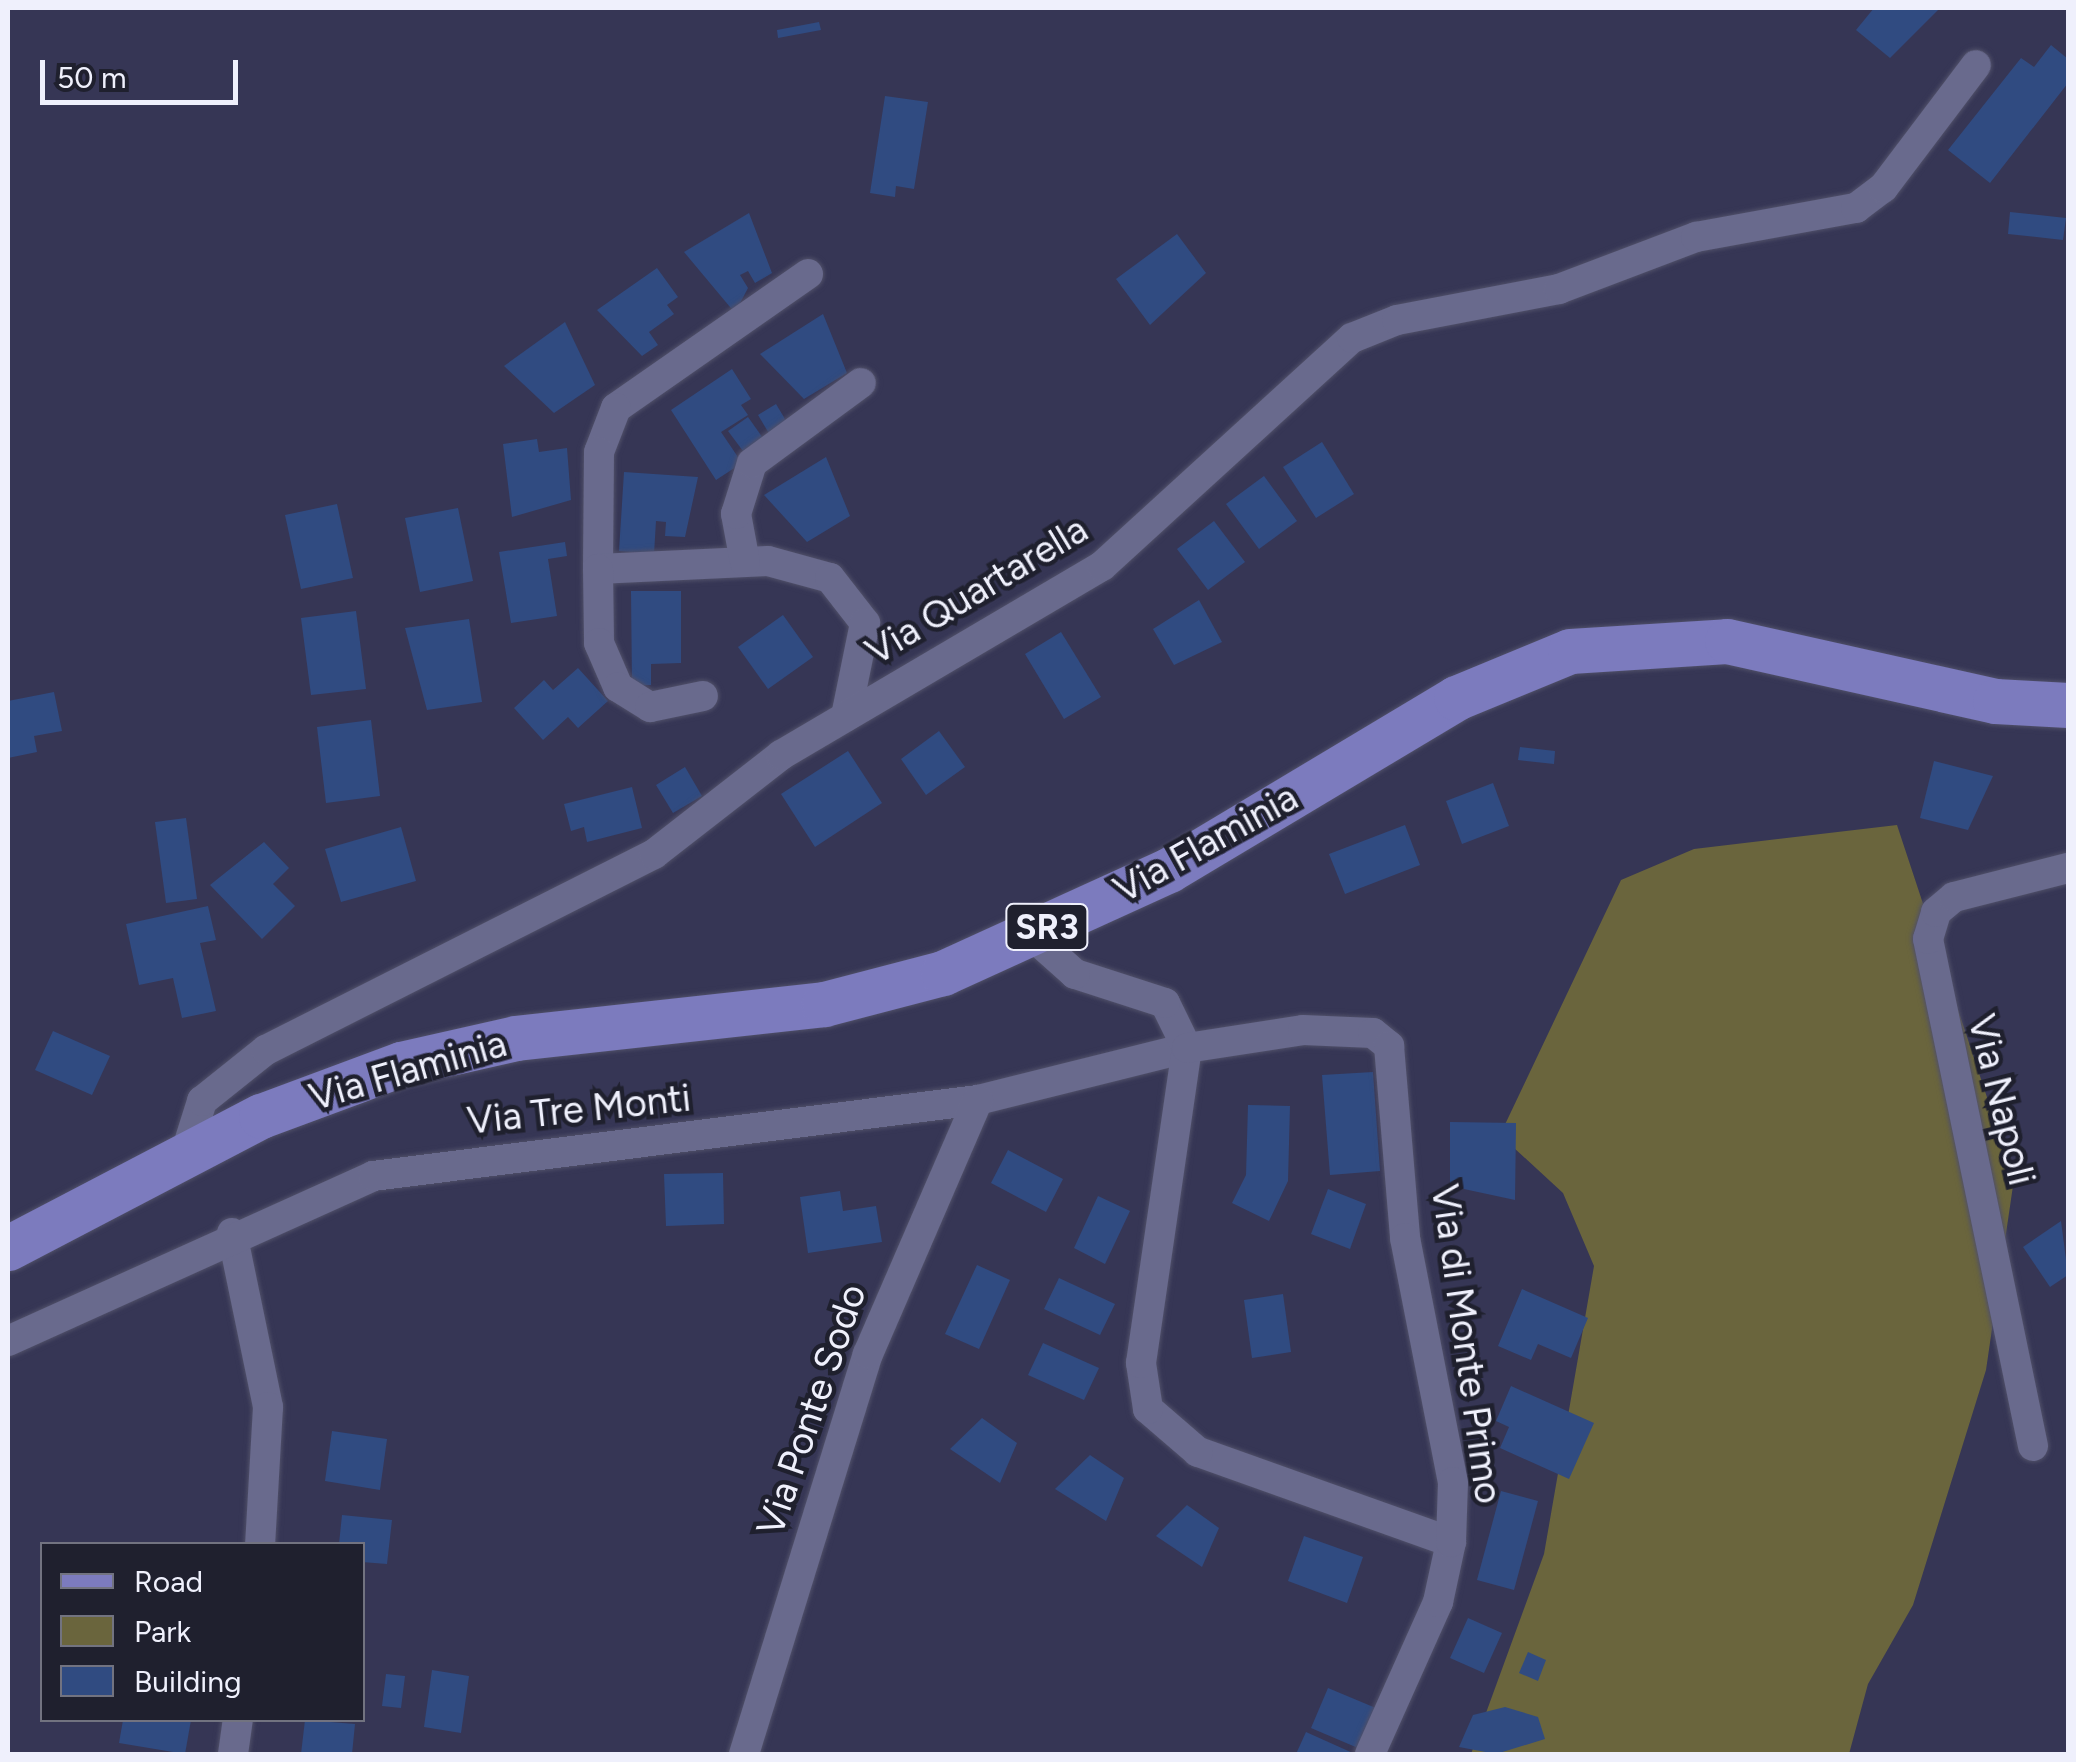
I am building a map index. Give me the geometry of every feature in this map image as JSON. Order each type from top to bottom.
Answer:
[{"type":"main road","name":"Via Flaminia","points":[[8,1248],[184,1154],[401,1064],[490,1042],[868,996],[1032,934],[1217,843],[1456,698],[1588,647],[1727,641],[1996,700],[2068,704]]},
{"type":"street","name":"Via Quartarella","points":[[184,1154],[202,1101],[266,1050],[654,854],[756,772],[1102,566],[1352,338],[1397,320],[1559,289],[1696,237],[1856,208],[1891,179],[1976,65]]},
{"type":"street","points":[[703,696],[650,707],[618,687],[599,643],[599,452],[616,408],[808,274]]},
{"type":"street","points":[[745,562],[736,514],[752,463],[861,383]]},
{"type":"street","points":[[598,570],[745,562],[812,568],[862,610],[846,716]]},
{"type":"street","name":"Via Napoli","points":[[2033,1446],[1928,939],[1948,900],[2068,868]]},
{"type":"street","points":[[1032,934],[1075,974],[1165,1002],[1187,1048]]},
{"type":"street","name":"Via Tre Monti","points":[[8,1341],[232,1233],[393,1172],[978,1100],[1187,1048],[1280,1031],[1384,1040]]},
{"type":"street","name":"Via di Monte Primo","points":[[1370,1754],[1438,1602],[1451,1542],[1451,1470],[1405,1238],[1384,1040]]},
{"type":"street","name":"Via di Monte Primo","points":[[1187,1048],[1141,1363],[1148,1409],[1198,1452],[1451,1542]]},
{"type":"street","name":"Via Ponte Sodo","points":[[744,1754],[868,1354],[978,1100]]},
{"type":"street","points":[[232,1233],[266,1389],[260,1542]]},
{"type":"street","points":[[234,1754],[238,1722]]},
{"type":"green space","points":[[1897,825],[2014,1179],[1986,1370],[1913,1605],[1868,1684],[1849,1754],[1471,1754],[1544,1554],[1594,1266],[1563,1193],[1500,1135],[1621,880],[1694,849]]},
{"type":"building","points":[[1874,8],[1940,8],[1890,58],[1856,30]]},
{"type":"building","points":[[819,22],[821,30],[778,38],[777,30]]},
{"type":"building","points":[[2051,45],[2068,59],[2068,83],[1990,183],[1948,150],[2021,58],[2034,67]]},
{"type":"building","points":[[885,96],[928,102],[914,189],[896,186],[895,197],[870,193]]},
{"type":"building","points":[[2010,212],[2066,218],[2063,240],[2008,234]]},
{"type":"building","points":[[749,213],[772,273],[755,283],[748,271],[740,275],[748,288],[735,313],[684,252]]},
{"type":"building","points":[[1177,234],[1206,273],[1150,325],[1116,279]]},
{"type":"building","points":[[657,268],[678,297],[667,305],[674,314],[649,332],[658,345],[642,356],[597,310]]},
{"type":"building","points":[[823,314],[847,373],[804,399],[760,354]]},
{"type":"building","points":[[565,322],[595,385],[554,413],[504,366]]},
{"type":"building","points":[[732,369],[751,399],[741,405],[748,415],[721,432],[742,463],[716,480],[671,410]]},
{"type":"building","points":[[776,404],[788,424],[770,435],[758,415]]},
{"type":"building","points":[[748,417],[765,441],[746,455],[728,431]]},
{"type":"building","points":[[537,439],[539,452],[567,448],[571,500],[512,517],[503,444]]},
{"type":"building","points":[[1322,442],[1354,494],[1316,518],[1283,467]]},
{"type":"building","points":[[826,457],[850,516],[807,542],[764,495]]},
{"type":"building","points":[[624,472],[698,477],[685,537],[665,536],[666,522],[656,521],[654,554],[619,551]]},
{"type":"building","points":[[1264,476],[1297,521],[1259,549],[1226,504]]},
{"type":"building","points":[[337,504],[353,578],[301,589],[285,515]]},
{"type":"building","points":[[458,508],[473,581],[420,592],[405,518]]},
{"type":"building","points":[[1214,521],[1245,562],[1208,590],[1177,549]]},
{"type":"building","points":[[565,542],[567,556],[548,559],[557,616],[511,623],[499,552]]},
{"type":"building","points":[[631,591],[681,591],[681,663],[651,664],[651,685],[632,686]]},
{"type":"building","points":[[1199,600],[1222,642],[1174,665],[1153,629]]},
{"type":"building","points":[[356,611],[366,689],[311,695],[301,618]]},
{"type":"building","points":[[783,615],[813,657],[768,689],[738,647]]},
{"type":"building","points":[[469,619],[482,702],[427,710],[405,628]]},
{"type":"building","points":[[1061,632],[1101,697],[1064,719],[1025,654]]},
{"type":"building","points":[[578,668],[608,701],[578,728],[568,717],[543,740],[514,708],[544,680],[553,690]]},
{"type":"building","points":[[54,692],[62,731],[34,736],[37,752],[8,758],[8,701]]},
{"type":"building","points":[[371,720],[380,796],[326,803],[317,727]]},
{"type":"building","points":[[939,731],[965,767],[926,795],[901,759]]},
{"type":"building","points":[[1520,747],[1555,751],[1554,764],[1518,760]]},
{"type":"building","points":[[848,751],[882,803],[815,847],[781,794]]},
{"type":"building","points":[[1934,761],[1993,776],[1968,830],[1920,818]]},
{"type":"building","points":[[685,767],[702,796],[673,813],[656,785]]},
{"type":"building","points":[[1493,783],[1509,826],[1462,844],[1446,801]]},
{"type":"building","points":[[632,787],[642,828],[587,842],[584,827],[571,831],[564,804]]},
{"type":"building","points":[[186,818],[197,899],[166,903],[155,822]]},
{"type":"building","points":[[1405,825],[1420,865],[1345,894],[1329,854]]},
{"type":"building","points":[[401,827],[416,881],[341,902],[325,849]]},
{"type":"building","points":[[264,842],[289,868],[273,884],[295,906],[262,939],[210,885]]},
{"type":"building","points":[[208,906],[216,940],[200,943],[216,1011],[182,1018],[173,978],[139,985],[126,924]]},
{"type":"building","points":[[53,1031],[110,1056],[92,1095],[35,1070]]},
{"type":"building","points":[[1373,1072],[1380,1171],[1330,1175],[1322,1075]]},
{"type":"building","points":[[1248,1105],[1290,1106],[1288,1181],[1269,1221],[1232,1203],[1246,1175]]},
{"type":"building","points":[[1450,1122],[1516,1123],[1515,1200],[1450,1186]]},
{"type":"building","points":[[1008,1150],[1063,1179],[1046,1212],[991,1183]]},
{"type":"building","points":[[723,1173],[724,1224],[666,1226],[664,1174]]},
{"type":"building","points":[[1328,1189],[1366,1204],[1350,1249],[1311,1234]]},
{"type":"building","points":[[840,1191],[843,1211],[876,1206],[882,1242],[808,1253],[800,1197]]},
{"type":"building","points":[[1098,1196],[1130,1211],[1105,1264],[1074,1248]]},
{"type":"building","points":[[2061,1221],[2068,1275],[2050,1287],[2023,1247]]},
{"type":"building","points":[[977,1265],[1010,1280],[979,1349],[945,1334]]},
{"type":"building","points":[[1059,1278],[1115,1304],[1100,1335],[1044,1309]]},
{"type":"building","points":[[1522,1289],[1588,1318],[1571,1358],[1538,1344],[1531,1360],[1498,1346]]},
{"type":"building","points":[[1283,1294],[1291,1352],[1252,1358],[1244,1300]]},
{"type":"building","points":[[1043,1343],[1099,1368],[1084,1400],[1028,1375]]},
{"type":"building","points":[[1511,1386],[1594,1423],[1569,1479],[1500,1448],[1509,1427],[1496,1421]]},
{"type":"building","points":[[982,1418],[1017,1443],[1000,1483],[950,1449]]},
{"type":"building","points":[[332,1431],[387,1439],[380,1490],[325,1481]]},
{"type":"building","points":[[1090,1455],[1124,1478],[1106,1521],[1055,1489]]},
{"type":"building","points":[[1501,1491],[1538,1501],[1514,1590],[1477,1580]]},
{"type":"building","points":[[1187,1505],[1219,1528],[1202,1567],[1156,1536]]},
{"type":"building","points":[[342,1515],[392,1520],[387,1564],[365,1562],[365,1542],[339,1542]]},
{"type":"building","points":[[1304,1536],[1363,1557],[1347,1603],[1288,1581]]},
{"type":"building","points":[[1468,1618],[1502,1633],[1484,1673],[1450,1658]]},
{"type":"building","points":[[1528,1652],[1546,1660],[1538,1681],[1519,1673]]},
{"type":"building","points":[[432,1670],[469,1676],[461,1733],[424,1727]]},
{"type":"building","points":[[386,1674],[405,1676],[401,1708],[382,1706]]},
{"type":"building","points":[[1328,1688],[1383,1711],[1365,1751],[1311,1728]]},
{"type":"building","points":[[1505,1707],[1538,1717],[1545,1739],[1496,1754],[1459,1747],[1473,1715]]},
{"type":"building","points":[[123,1722],[191,1722],[185,1754],[119,1743]]},
{"type":"building","points":[[305,1722],[355,1724],[352,1754],[301,1754]]},
{"type":"building","points":[[1306,1732],[1355,1754],[1296,1754]]}]
